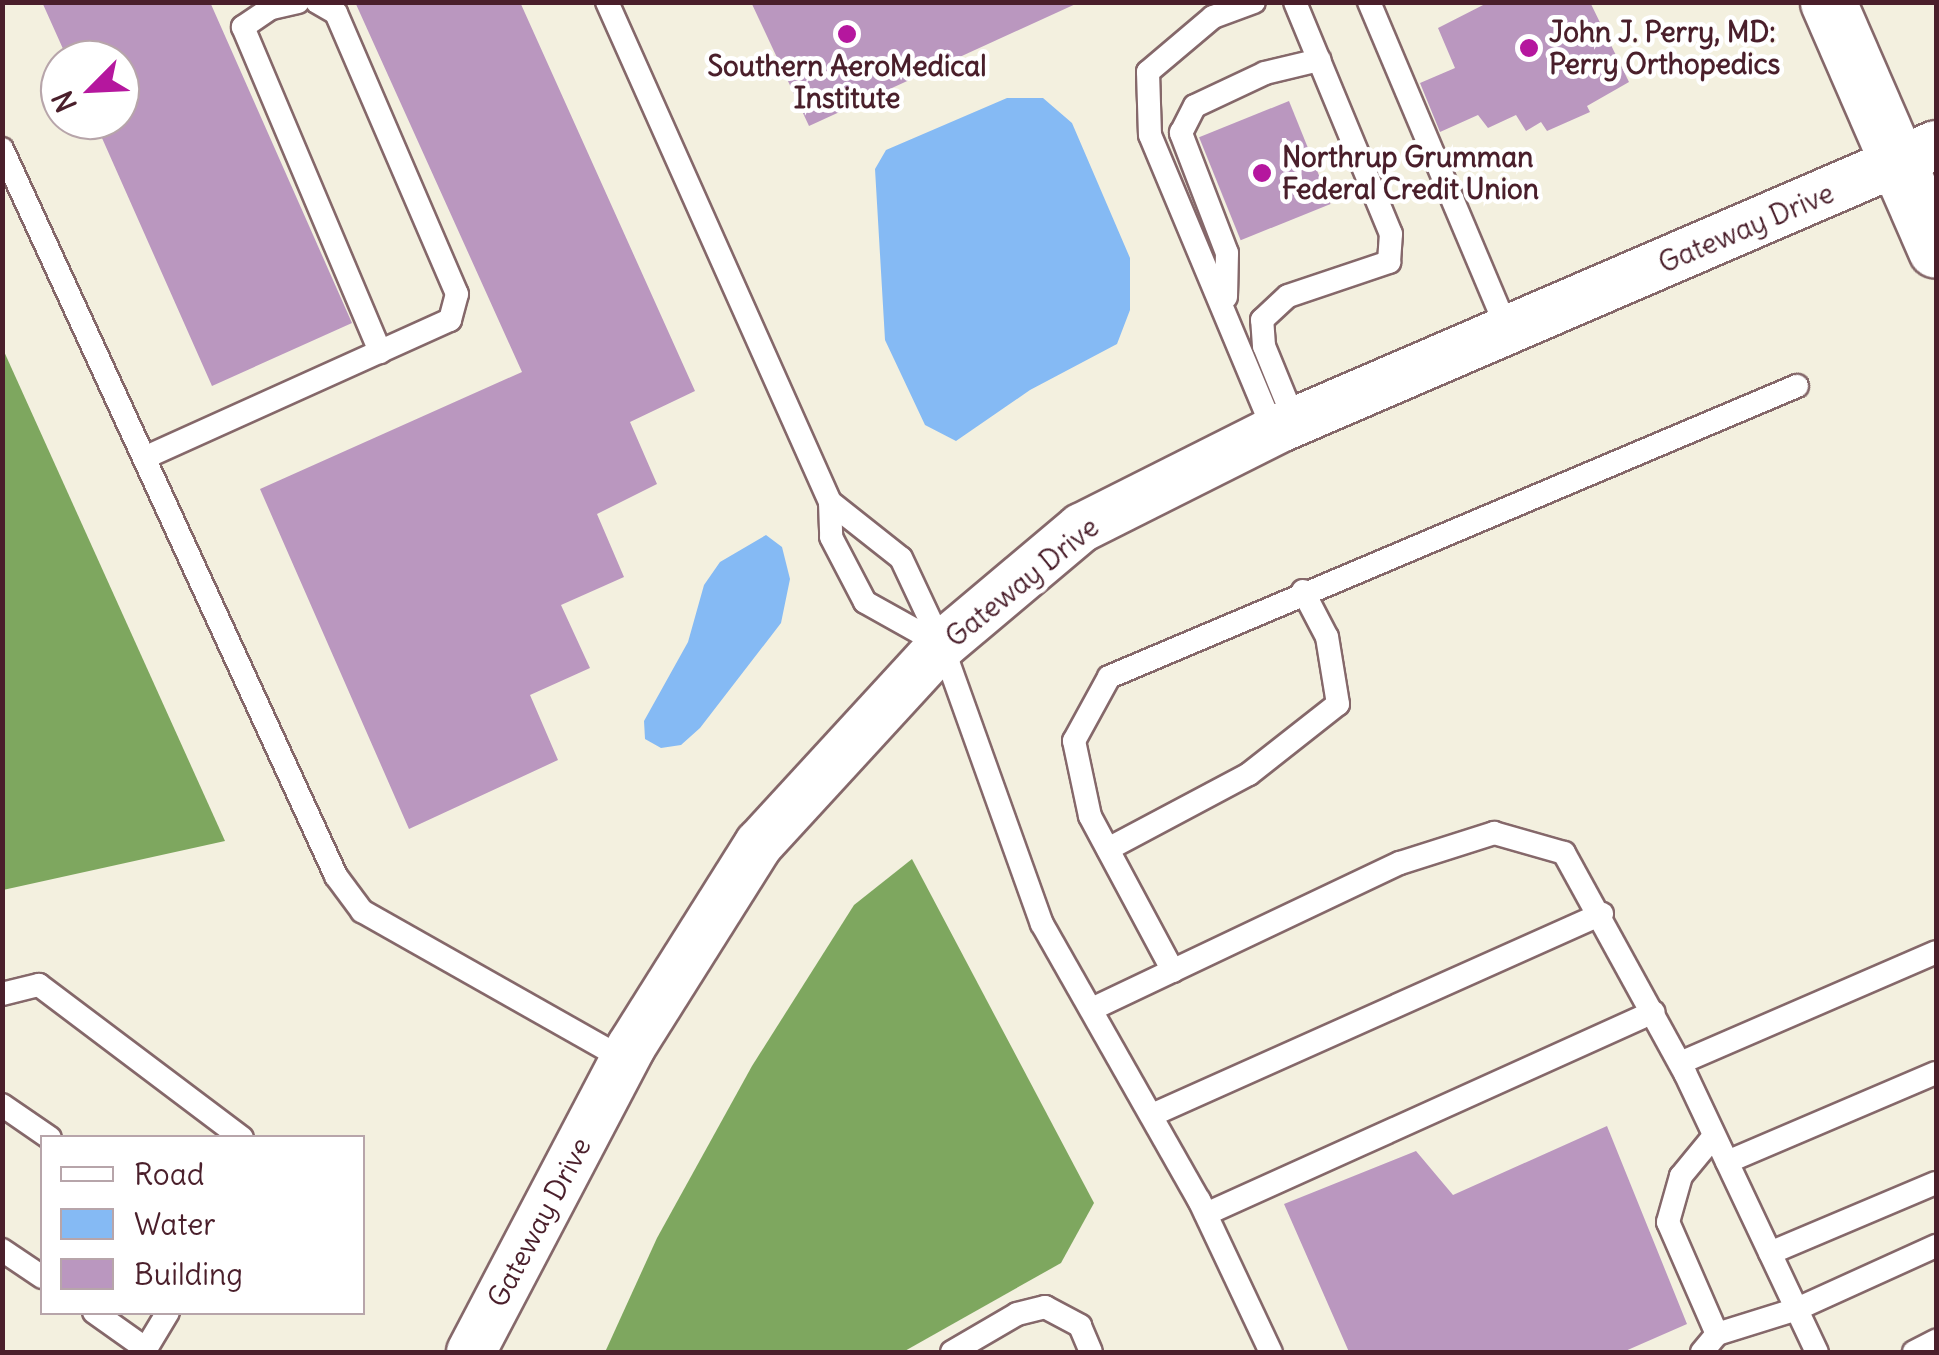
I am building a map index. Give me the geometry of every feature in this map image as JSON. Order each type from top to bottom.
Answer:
[{"type":"street","points":[[1828,2],[1917,154],[1936,250]]},
{"type":"street","name":"Gateway Drive","points":[[471,1352],[624,1059],[759,844],[942,645],[1081,528],[1284,427],[1917,154]]},
{"type":"lane","points":[[298,2],[271,8],[244,27],[380,352]]},
{"type":"lane","points":[[144,458],[450,320],[458,294],[336,13],[317,2]]},
{"type":"lane","points":[[607,2],[830,502],[832,538],[865,602],[942,645]]},
{"type":"lane","points":[[1254,2],[1213,17],[1148,72],[1150,135],[1284,427]]},
{"type":"lane","points":[[1284,427],[1264,346],[1262,320],[1288,296],[1389,262],[1391,234],[1295,2]]},
{"type":"lane","points":[[1368,2],[1508,331]]},
{"type":"lane","points":[[1226,304],[1228,252],[1181,133],[1196,106],[1265,73],[1319,60]]},
{"type":"lane","points":[[2,149],[336,876],[362,911],[624,1059]]},
{"type":"lane","points":[[1173,970],[1090,816],[1074,741],[1109,677],[1797,386]]},
{"type":"lane","points":[[830,502],[901,558],[942,645],[1042,924],[1206,1214],[1271,1352]]},
{"type":"lane","points":[[1108,849],[1248,774],[1338,704],[1327,637],[1303,592]]},
{"type":"lane","points":[[1092,1009],[1400,863],[1494,833],[1564,852],[1602,914],[1680,1064],[1817,1352]]},
{"type":"lane","points":[[1152,1115],[1602,914]]},
{"type":"lane","points":[[1680,1064],[1936,952]]},
{"type":"lane","points":[[2,994],[40,985],[238,1135]]},
{"type":"lane","points":[[1206,1214],[1653,1012]]},
{"type":"lane","points":[[1726,1162],[1936,1073]]},
{"type":"lane","points":[[2,1106],[46,1135]]},
{"type":"lane","points":[[1714,1136],[1681,1176],[1668,1222],[1710,1343],[1936,1246]]},
{"type":"lane","points":[[1770,1252],[1936,1184]]},
{"type":"lane","points":[[2,1250],[40,1276]]},
{"type":"lane","points":[[952,1352],[1017,1314],[1046,1307],[1080,1326],[1091,1352]]},
{"type":"lane","points":[[98,1315],[145,1350],[166,1315]]},
{"type":"lane","points":[[1914,1352],[1936,1341]]},
{"type":"green space","points":[[2,347],[225,841],[3,890],[2,890]]},
{"type":"green space","points":[[912,859],[1094,1203],[1061,1263],[903,1352],[606,1350],[657,1238],[752,1066],[854,905]]},
{"type":"water","points":[[1007,98],[1043,98],[1072,123],[1130,258],[1130,310],[1117,344],[1030,390],[956,441],[925,425],[885,340],[875,169],[886,150]]},
{"type":"water","points":[[766,535],[782,547],[790,579],[781,623],[700,728],[681,745],[661,748],[645,739],[644,721],[688,642],[704,585],[720,562]]},
{"type":"building","points":[[42,2],[210,2],[352,323],[212,386],[103,140],[140,140],[140,40],[59,40]]},
{"type":"building","points":[[355,2],[520,2],[695,391],[630,422],[657,484],[597,514],[624,577],[561,605],[590,668],[530,695],[558,760],[409,829],[260,489],[522,372]]},
{"type":"building","name":"Southern AeroMedical Institute","points":[[751,2],[1080,2],[809,126]]},
{"type":"building","name":"John J. Perry, MD: Perry Orthopedics","points":[[1489,2],[1590,2],[1629,82],[1587,106],[1590,112],[1547,131],[1541,122],[1526,131],[1516,115],[1488,128],[1478,115],[1440,132],[1420,83],[1455,68],[1438,28]]},
{"type":"building","name":"Northrup Grumman Federal Credit Union","points":[[1289,101],[1331,204],[1241,240],[1199,137]]},
{"type":"building","points":[[1607,1126],[1687,1324],[1623,1352],[1349,1352],[1284,1204],[1416,1151],[1453,1195]]},
{"type":"place","name":"Southern AeroMedical Institute","points":[[847,34]]},
{"type":"place","name":"John J. Perry, MD: Perry Orthopedics","points":[[1529,48]]},
{"type":"place","name":"Northrup Grumman Federal Credit Union","points":[[1262,173]]}]
